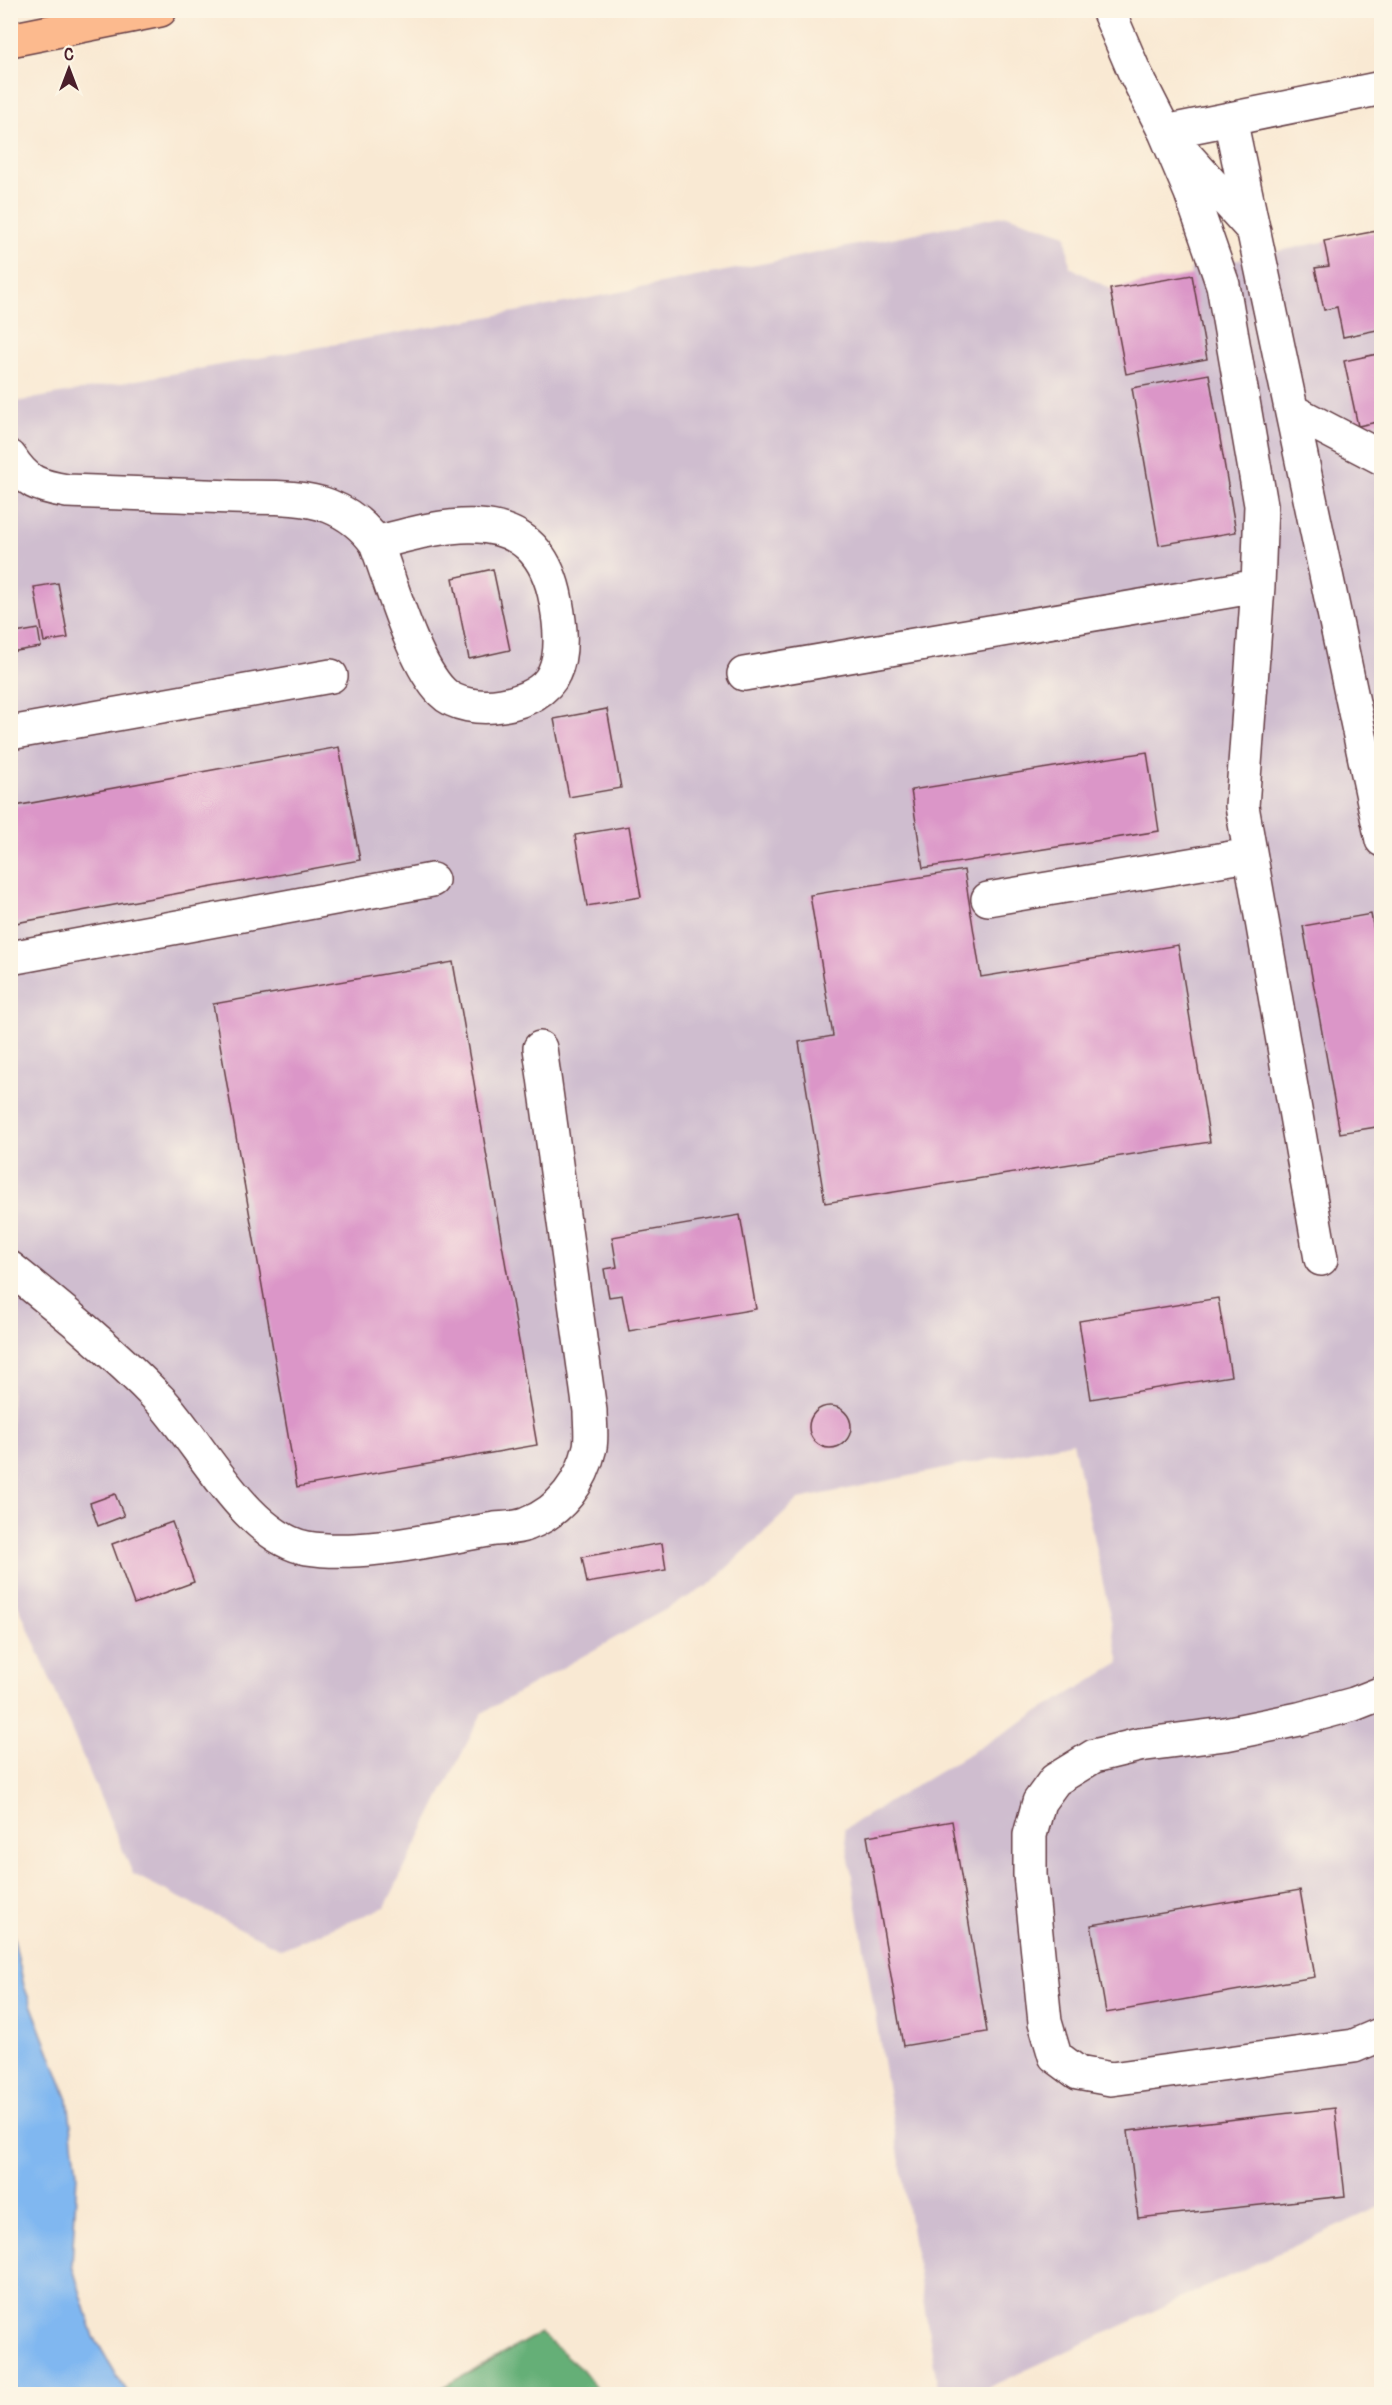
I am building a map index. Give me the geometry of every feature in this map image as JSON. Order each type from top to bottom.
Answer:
[{"type":"highway","points":[[10,40],[160,10]]},
{"type":"lane","points":[[1108,10],[1191,193],[1222,285],[1261,505],[1258,586],[1242,806],[1321,1258]]},
{"type":"lane","points":[[1165,132],[1382,88]]},
{"type":"lane","points":[[1230,119],[1382,840]]},
{"type":"lane","points":[[1165,132],[1255,232]]},
{"type":"lane","points":[[1292,411],[1382,458]]},
{"type":"lane","points":[[10,457],[23,475],[40,486],[67,491],[311,501],[346,514],[366,528],[376,543],[414,645],[429,675],[443,693],[463,704],[486,707],[520,701],[542,690],[554,673],[561,623],[554,587],[542,561],[526,542],[506,530],[486,525],[454,525],[376,543]]},
{"type":"lane","points":[[744,674],[1258,586]]},
{"type":"lane","points":[[10,733],[331,675]]},
{"type":"lane","points":[[988,899],[1249,855]]},
{"type":"lane","points":[[10,958],[432,880]]},
{"type":"lane","points":[[10,1268],[100,1342],[161,1402],[210,1467],[252,1515],[280,1539],[305,1548],[352,1551],[526,1524],[561,1504],[579,1478],[590,1445],[590,1411],[540,1048]]},
{"type":"lane","points":[[1382,1693],[1354,1704],[1299,1719],[1225,1734],[1139,1745],[1094,1756],[1055,1780],[1039,1802],[1030,1835],[1030,1875],[1045,2022],[1055,2056],[1078,2073],[1111,2079],[1354,2046],[1382,2034]]},
{"type":"shaded area","points":[[1007,215],[1066,235],[1070,267],[1110,289],[1191,275],[1190,269],[1381,230],[1381,2206],[974,2394],[939,2394],[844,1829],[1120,1663],[1073,1442],[799,1499],[709,1585],[482,1713],[385,1907],[281,1949],[133,1874],[11,1588],[10,403],[570,302]]},
{"type":"green space","points":[[540,2333],[582,2370],[601,2394],[435,2394],[435,2392]]},
{"type":"water","points":[[11,1925],[24,1986],[68,2100],[77,2174],[72,2265],[94,2337],[128,2394],[18,2394],[11,2379]]},
{"type":"building","points":[[1382,230],[1382,329],[1343,337],[1337,307],[1324,310],[1315,268],[1329,266],[1324,241]]},
{"type":"building","points":[[1192,275],[1207,359],[1126,374],[1110,289]]},
{"type":"building","points":[[1382,353],[1382,421],[1358,426],[1344,361]]},
{"type":"building","points":[[1209,374],[1236,532],[1159,545],[1132,388]]},
{"type":"building","points":[[493,569],[510,650],[469,659],[453,578]]},
{"type":"building","points":[[58,583],[68,638],[44,642],[34,587]]},
{"type":"building","points":[[38,629],[41,647],[10,652],[10,634]]},
{"type":"building","points":[[607,709],[621,788],[569,797],[554,719]]},
{"type":"building","points":[[339,747],[360,860],[10,924],[10,807]]},
{"type":"building","points":[[1147,752],[1159,831],[923,868],[911,790]]},
{"type":"building","points":[[629,826],[641,897],[587,906],[575,835]]},
{"type":"building","points":[[964,870],[981,977],[1178,945],[1210,1142],[825,1203],[799,1042],[833,1036],[810,895]]},
{"type":"building","points":[[1371,914],[1382,975],[1382,1126],[1340,1133],[1303,926]]},
{"type":"building","points":[[453,962],[537,1445],[297,1487],[213,1004]]},
{"type":"building","points":[[740,1215],[756,1309],[629,1331],[622,1295],[609,1297],[604,1269],[617,1267],[612,1237]]},
{"type":"building","points":[[1218,1298],[1231,1376],[1091,1399],[1079,1321]]},
{"type":"building","points":[[830,1406],[845,1412],[851,1427],[845,1442],[830,1448],[815,1442],[809,1427],[815,1412]]},
{"type":"building","points":[[115,1494],[124,1516],[98,1526],[90,1503]]},
{"type":"building","points":[[172,1522],[194,1582],[134,1604],[112,1544]]},
{"type":"building","points":[[662,1543],[666,1570],[587,1583],[582,1557]]},
{"type":"building","points":[[952,1821],[987,2032],[903,2046],[867,1836]]},
{"type":"building","points":[[1300,1890],[1315,1977],[1106,2013],[1091,1925]]},
{"type":"building","points":[[1335,2108],[1345,2196],[1138,2218],[1128,2131]]}]
